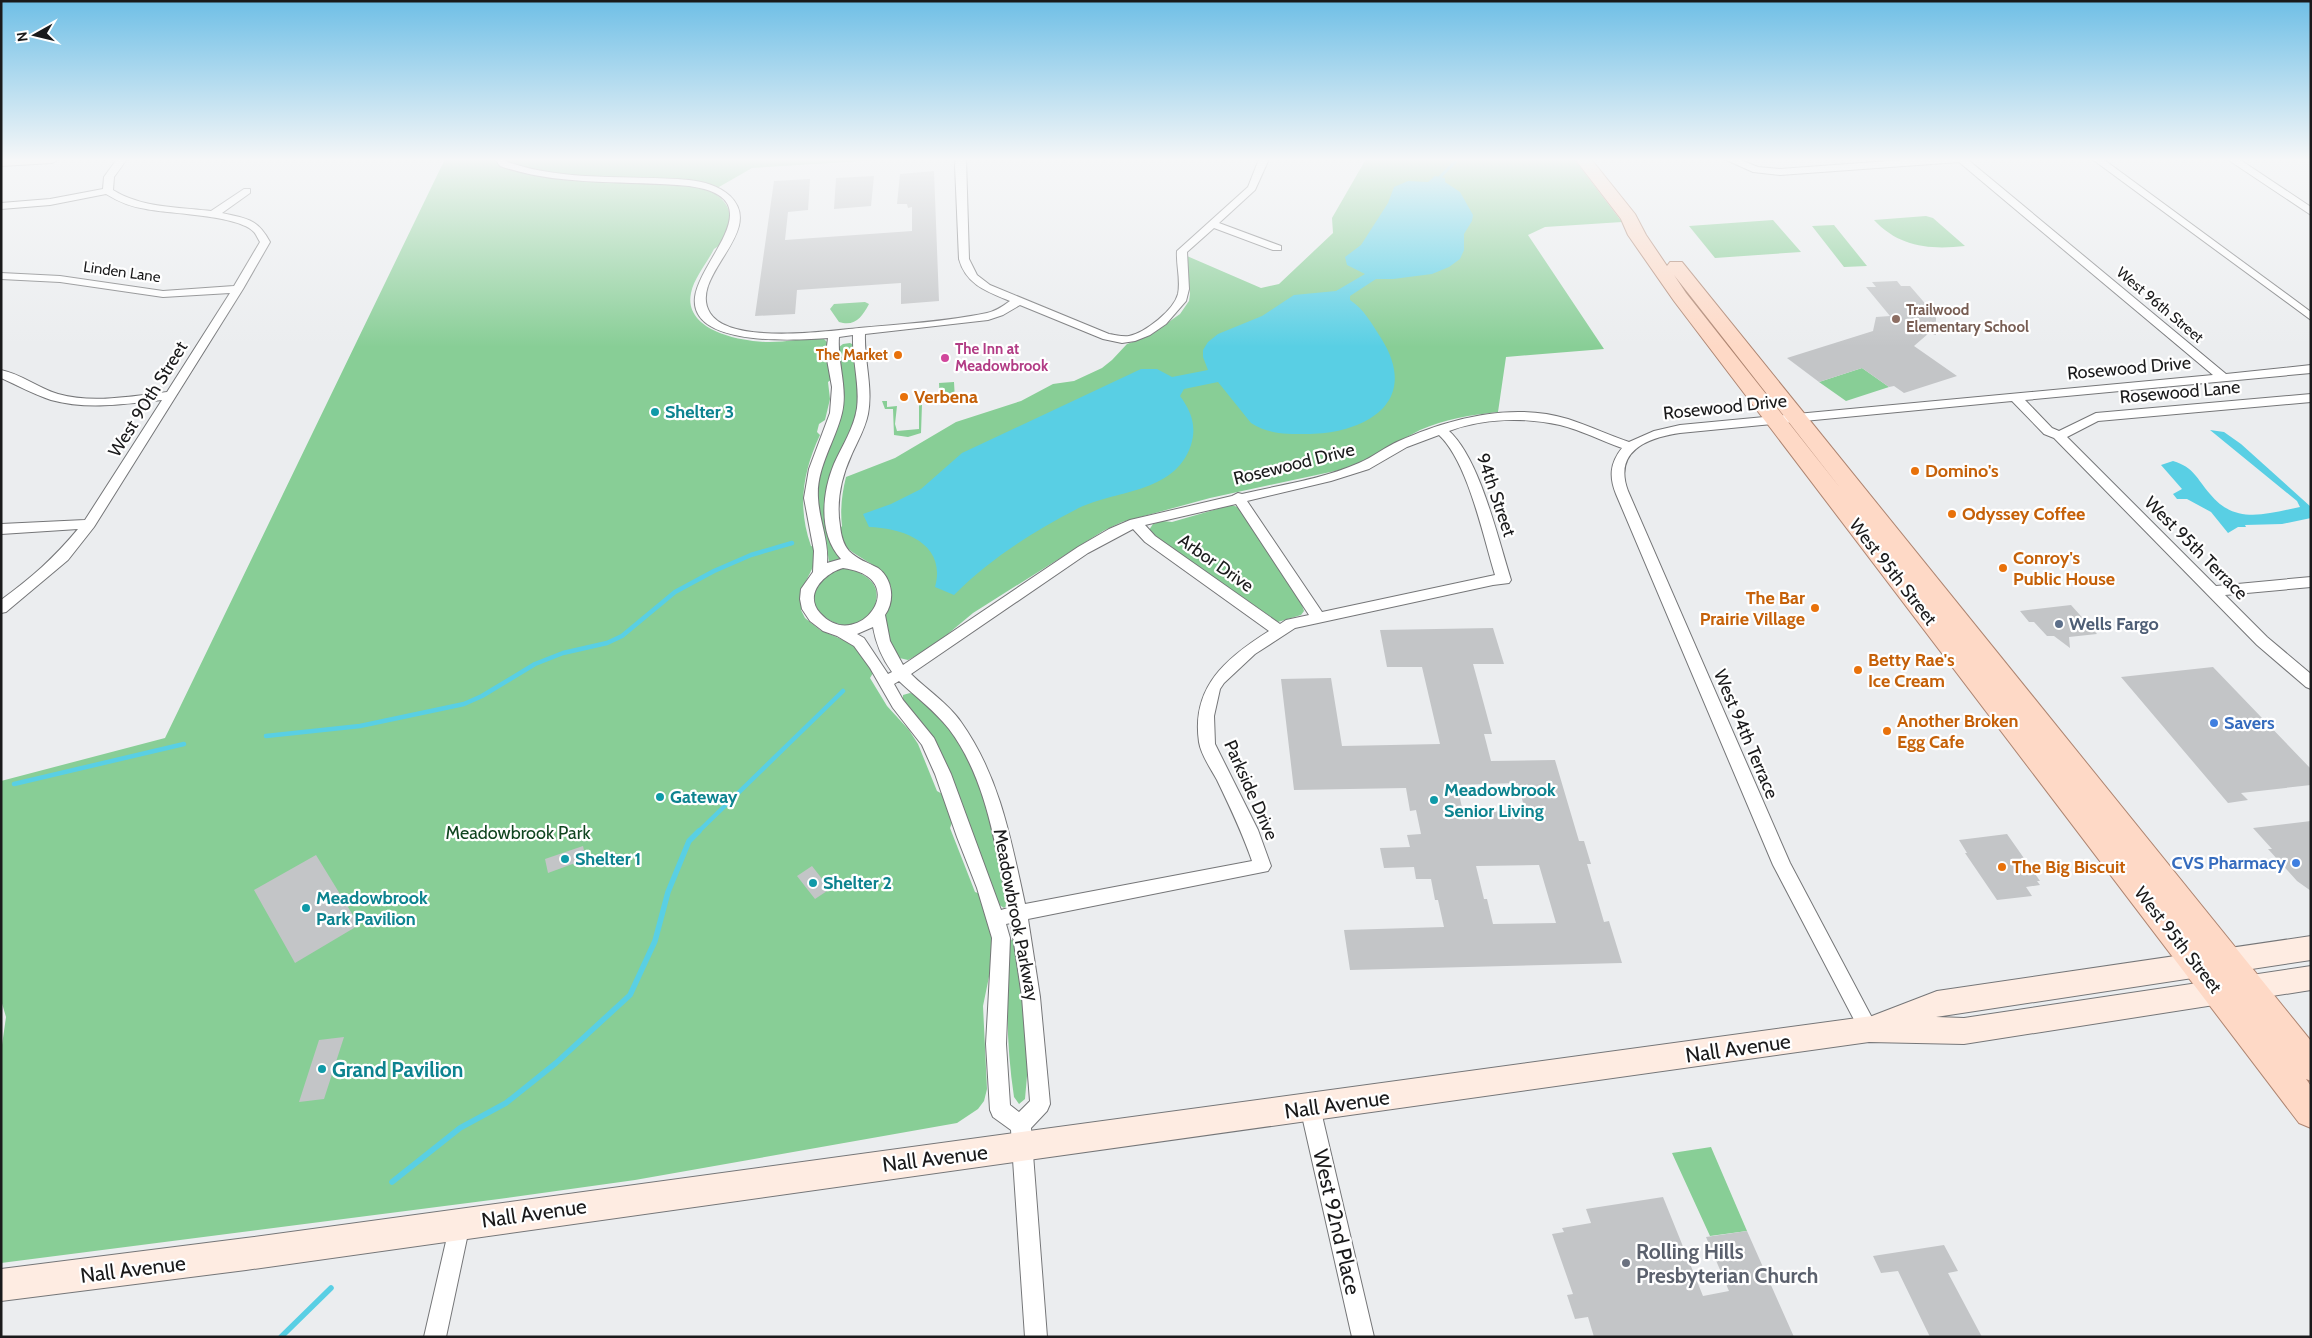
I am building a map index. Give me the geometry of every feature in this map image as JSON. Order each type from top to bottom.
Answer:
[{"type":"main road","name":"West 95th Street","points":[[1631,221],[1637,235],[1680,297],[1786,419],[2229,961],[2311,1066]]},
{"type":"main road","name":"West 95th Street","points":[[1786,419],[2197,965],[2311,1112]]},
{"type":"main road","name":"Nall Avenue","points":[[1869,1029],[1937,1004],[2311,948]]},
{"type":"main road","name":"Nall Avenue","points":[[1,1285],[246,1254],[460,1224],[1022,1136],[1310,1107],[1869,1029],[1964,1031],[2311,978]]},
{"type":"street","name":"West 90th Street","points":[[1,608],[57,563],[88,524],[238,289],[263,249],[265,242],[264,235],[252,223],[244,221]]},
{"type":"street","points":[[732,221],[724,250],[700,290],[700,306],[705,315],[726,328],[748,334],[775,336],[933,325],[999,313],[1019,300]]},
{"type":"street","points":[[963,221],[967,269],[980,283],[1107,337],[1123,339],[1137,336],[1165,319],[1179,304],[1183,293],[1182,251],[1215,221]]},
{"type":"street","name":"West 96th Street","points":[[2035,221],[2224,378]]},
{"type":"street","points":[[2182,221],[2311,317]]},
{"type":"street","points":[[1212,224],[1277,248]]},
{"type":"street","name":"Linden Lane","points":[[1,276],[60,279],[163,294],[238,289]]},
{"type":"street","points":[[974,318],[976,314],[1005,295]]},
{"type":"street","name":"Meadowbrook Parkway","points":[[834,333],[832,354],[838,387],[836,413],[815,469],[811,498],[821,551],[819,571],[807,593],[810,612],[818,621],[859,642],[875,664],[898,704],[917,726],[935,754],[996,918],[1001,938],[1002,952],[996,1044],[1000,1110],[1022,1136],[1040,1104],[1033,1000],[1019,912],[999,824],[966,742],[948,716],[900,674],[888,658],[882,643],[879,617],[885,595],[883,584],[872,569],[854,563],[838,546],[832,517],[837,474],[855,436],[863,408],[864,384],[858,348],[859,331]]},
{"type":"street","name":"Rosewood Drive","points":[[885,683],[1116,529],[1331,477],[1364,466],[1403,444],[1461,422],[1498,417],[1533,417],[1564,422],[1630,447],[1652,434],[1668,430],[2311,369]]},
{"type":"street","points":[[1,373],[46,394],[73,401],[94,402],[171,395]]},
{"type":"street","name":"West 95th Terrace","points":[[2020,397],[2058,430],[2058,435],[2277,655],[2311,683]]},
{"type":"street","name":"Rosewood Lane","points":[[2058,435],[2072,433],[2090,418],[2096,417],[2311,398]]},
{"type":"street","name":"94th Street","points":[[1440,429],[1454,442],[1466,462],[1504,580]]},
{"type":"street","name":"West 94th Terrace","points":[[1630,447],[1620,460],[1617,471],[1626,502],[1782,866],[1869,1029]]},
{"type":"street","points":[[1238,498],[1318,617]]},
{"type":"street","name":"Arbor Drive","points":[[1135,523],[1150,539],[1279,631]]},
{"type":"street","points":[[1,529],[88,524]]},
{"type":"street","points":[[819,571],[830,565],[854,563]]},
{"type":"street","name":"Parkside Drive","points":[[996,918],[1262,866],[1250,830],[1207,744],[1206,716],[1213,688],[1219,679],[1250,650],[1291,624],[1493,580],[1504,580]]},
{"type":"street","points":[[2212,591],[2311,582]]},
{"type":"street","points":[[842,632],[861,628],[879,617]]},
{"type":"street","name":"West 92nd Place","points":[[1310,1107],[1364,1337]]},
{"type":"street","points":[[1022,1136],[1036,1337]]},
{"type":"street","points":[[435,1337],[460,1224]]},
{"type":"green space","name":"Meadowbrook Park","points":[[415,221],[729,221],[720,245],[714,249],[695,282],[691,293],[691,306],[696,317],[717,332],[744,340],[769,342],[823,338],[827,342],[827,361],[832,379],[828,382],[830,399],[825,420],[819,424],[817,432],[820,435],[809,462],[803,503],[807,532],[811,546],[815,547],[816,561],[801,591],[801,610],[805,618],[820,630],[855,645],[873,673],[870,678],[887,706],[909,730],[918,744],[937,791],[944,795],[953,820],[950,828],[975,892],[983,895],[992,936],[991,967],[983,1006],[987,1089],[984,1101],[978,1109],[957,1123],[635,1180],[1,1263],[1,1052],[6,1017],[1,1000],[1,781],[165,738]]},
{"type":"green space","points":[[1332,221],[1622,221],[1545,227],[1528,235],[1604,349],[1506,357],[1498,412],[1458,418],[1429,426],[1349,468],[1210,498],[1122,522],[1103,531],[973,613],[931,648],[908,660],[895,657],[884,628],[891,598],[889,582],[878,568],[847,547],[841,540],[838,531],[842,526],[841,513],[846,477],[895,458],[956,422],[1021,401],[1053,384],[1074,381],[1102,368],[1127,344],[1149,336],[1180,314],[1189,301],[1190,294],[1187,256],[1261,288],[1279,284],[1333,233]]},
{"type":"green space","points":[[1774,221],[1801,252],[1715,258],[1689,226]]},
{"type":"green space","points":[[1876,221],[1937,221],[1965,246],[1927,247],[1916,245],[1894,236]]},
{"type":"green space","points":[[1834,225],[1867,266],[1844,267],[1812,226]]},
{"type":"green space","points":[[865,302],[869,304],[864,313],[854,322],[849,323],[839,322],[830,309],[834,304]]},
{"type":"green space","points":[[850,343],[854,345],[859,387],[858,407],[848,441],[831,543],[840,559],[829,562],[818,513],[818,478],[824,457],[839,347]]},
{"type":"green space","points":[[1862,368],[1889,387],[1846,401],[1819,382]]},
{"type":"green space","points":[[954,382],[955,400],[940,401],[939,383]]},
{"type":"green space","points":[[882,401],[887,401],[887,407],[897,406],[895,424],[897,431],[919,429],[919,405],[922,404],[921,433],[908,437],[894,435],[893,409],[885,409]]},
{"type":"green space","points":[[1231,505],[1238,507],[1302,605],[1304,611],[1301,615],[1278,622],[1159,539],[1149,530],[1153,524],[1163,521],[1172,522]]},
{"type":"green space","points":[[842,566],[868,578],[876,590],[877,598],[870,618],[851,626],[841,625],[827,619],[817,609],[815,603],[814,596],[820,580]]},
{"type":"green space","points":[[910,693],[917,695],[951,728],[966,752],[975,772],[983,793],[1000,860],[1009,903],[1004,908],[998,904],[934,740],[903,699],[903,695]]},
{"type":"green space","points":[[1010,939],[1017,942],[1029,1053],[1025,1099],[1019,1104],[1014,1097],[1008,1038],[1007,999]]},
{"type":"green space","points":[[1711,1147],[1747,1231],[1710,1236],[1672,1153]]},
{"type":"water","points":[[1376,221],[1472,221],[1464,234],[1464,250],[1460,259],[1449,267],[1432,274],[1393,279],[1376,279],[1350,296],[1350,300],[1364,312],[1381,338],[1392,361],[1395,380],[1391,397],[1381,410],[1366,421],[1328,433],[1277,433],[1257,427],[1251,423],[1218,382],[1184,389],[1180,396],[1192,419],[1193,438],[1183,461],[1171,473],[1157,482],[1090,503],[1075,510],[997,558],[954,595],[935,587],[937,572],[935,560],[929,549],[920,541],[896,531],[869,527],[863,514],[891,504],[921,489],[962,453],[1141,369],[1157,369],[1172,377],[1208,370],[1203,357],[1203,350],[1208,342],[1218,334],[1262,316],[1294,295],[1336,291],[1365,274],[1347,265],[1345,257],[1361,245]]},
{"type":"water","points":[[2210,430],[2224,432],[2241,444],[2311,507],[2311,518],[2282,524],[2245,525],[2246,527],[2238,527],[2228,533],[2211,512],[2187,499],[2177,499],[2173,494],[2182,489],[2161,465],[2173,461],[2191,470],[2220,504],[2240,514],[2263,514],[2300,507],[2297,501]]},
{"type":"building","points":[[768,221],[787,221],[785,240],[912,231],[912,221],[936,221],[939,301],[901,304],[901,283],[797,290],[795,314],[755,316]]},
{"type":"building","name":"Trailwood Elementary School","points":[[1897,281],[1901,286],[1910,286],[1936,316],[1936,335],[1929,333],[1914,346],[1957,376],[1904,393],[1894,386],[1889,387],[1862,368],[1819,382],[1787,358],[1873,331],[1876,317],[1890,316],[1866,287],[1876,287],[1872,282]]},
{"type":"building","name":"Wells Fargo","points":[[2071,605],[2097,634],[2069,637],[2070,648],[2054,636],[2047,636],[2034,622],[2029,622],[2020,611]]},
{"type":"building","name":"Meadowbrook Senior Living","points":[[1493,628],[1504,664],[1473,664],[1492,734],[1484,734],[1491,761],[1555,760],[1579,841],[1584,841],[1591,864],[1587,864],[1604,922],[1609,921],[1622,963],[1350,970],[1344,930],[1444,927],[1438,900],[1435,900],[1431,879],[1416,879],[1414,867],[1384,868],[1380,848],[1410,847],[1407,835],[1421,834],[1416,810],[1410,811],[1406,788],[1294,790],[1281,679],[1331,678],[1342,746],[1440,744],[1422,667],[1387,667],[1380,630]],"holes":[[[1518,783],[1525,811],[1463,812],[1457,785]],[[1539,865],[1556,923],[1493,924],[1487,899],[1484,899],[1476,866]]]},
{"type":"building","name":"Savers","points":[[2213,667],[2311,769],[2311,785],[2241,793],[2248,800],[2228,803],[2121,677]]},
{"type":"building","name":"CVS Pharmacy","points":[[2311,821],[2311,891],[2297,881],[2268,849],[2272,849],[2253,828]]},
{"type":"building","name":"The Big Biscuit","points":[[2007,834],[2040,881],[2037,881],[2040,885],[2026,887],[2032,896],[1997,900],[1965,853],[1967,853],[1959,840]]},
{"type":"building","name":"Shelter 1","points":[[583,846],[586,859],[548,873],[545,859]]},
{"type":"building","name":"Meadowbrook Park Pavilion","points":[[316,855],[359,925],[295,963],[254,890]]},
{"type":"building","name":"Shelter 2","points":[[812,866],[830,889],[815,899],[797,876]]},
{"type":"building","name":"Grand Pavilion","points":[[344,1037],[324,1099],[299,1102],[319,1040]]},
{"type":"building","name":"Rolling Hills Presbyterian Church","points":[[1663,1197],[1703,1296],[1729,1291],[1706,1237],[1747,1231],[1794,1337],[1594,1337],[1588,1317],[1575,1319],[1567,1295],[1573,1294],[1552,1234],[1564,1232],[1562,1228],[1591,1223],[1586,1209]]},
{"type":"building","points":[[1944,1245],[1958,1271],[1948,1273],[1982,1337],[1930,1337],[1898,1271],[1881,1273],[1873,1256]]},
{"type":"waterway","points":[[266,736],[360,726],[464,704],[482,696],[535,664],[563,653],[607,643],[622,636],[675,592],[714,571],[751,555],[792,543]]},
{"type":"waterway","points":[[698,832],[843,691]]},
{"type":"waterway","points":[[14,784],[184,744]]},
{"type":"waterway","points":[[392,1182],[460,1128],[506,1103],[556,1063],[630,995],[655,941],[668,892],[689,841],[698,832]]},
{"type":"waterway","points":[[281,1337],[331,1288]]},
{"type":"place","name":"Trailwood Elementary School","points":[[1896,319]]},
{"type":"place","name":"The Market","points":[[898,355]]},
{"type":"place","name":"The Inn at Meadowbrook","points":[[945,358]]},
{"type":"place","name":"Verbena","points":[[904,397]]},
{"type":"place","name":"Shelter 3","points":[[655,412]]},
{"type":"place","name":"Domino's","points":[[1915,471]]},
{"type":"place","name":"Odyssey Coffee","points":[[1952,514]]},
{"type":"place","name":"Conroy's Public House","points":[[2003,568]]},
{"type":"place","name":"The Bar Prairie Village","points":[[1815,608]]},
{"type":"place","name":"Wells Fargo","points":[[2059,624]]},
{"type":"place","name":"Betty Rae's Ice Cream","points":[[1858,670]]},
{"type":"place","name":"Savers","points":[[2214,723]]},
{"type":"place","name":"Another Broken Egg Cafe","points":[[1887,731]]},
{"type":"place","name":"Gateway","points":[[660,797]]},
{"type":"place","name":"Meadowbrook Senior Living","points":[[1434,800]]},
{"type":"place","name":"Shelter 1","points":[[565,859]]},
{"type":"place","name":"CVS Pharmacy","points":[[2296,863]]},
{"type":"place","name":"The Big Biscuit","points":[[2002,867]]},
{"type":"place","name":"Shelter 2","points":[[813,883]]},
{"type":"place","name":"Meadowbrook Park Pavilion","points":[[306,908]]},
{"type":"place","name":"Grand Pavilion","points":[[322,1069]]},
{"type":"place","name":"Rolling Hills Presbyterian Church","points":[[1626,1263]]}]
